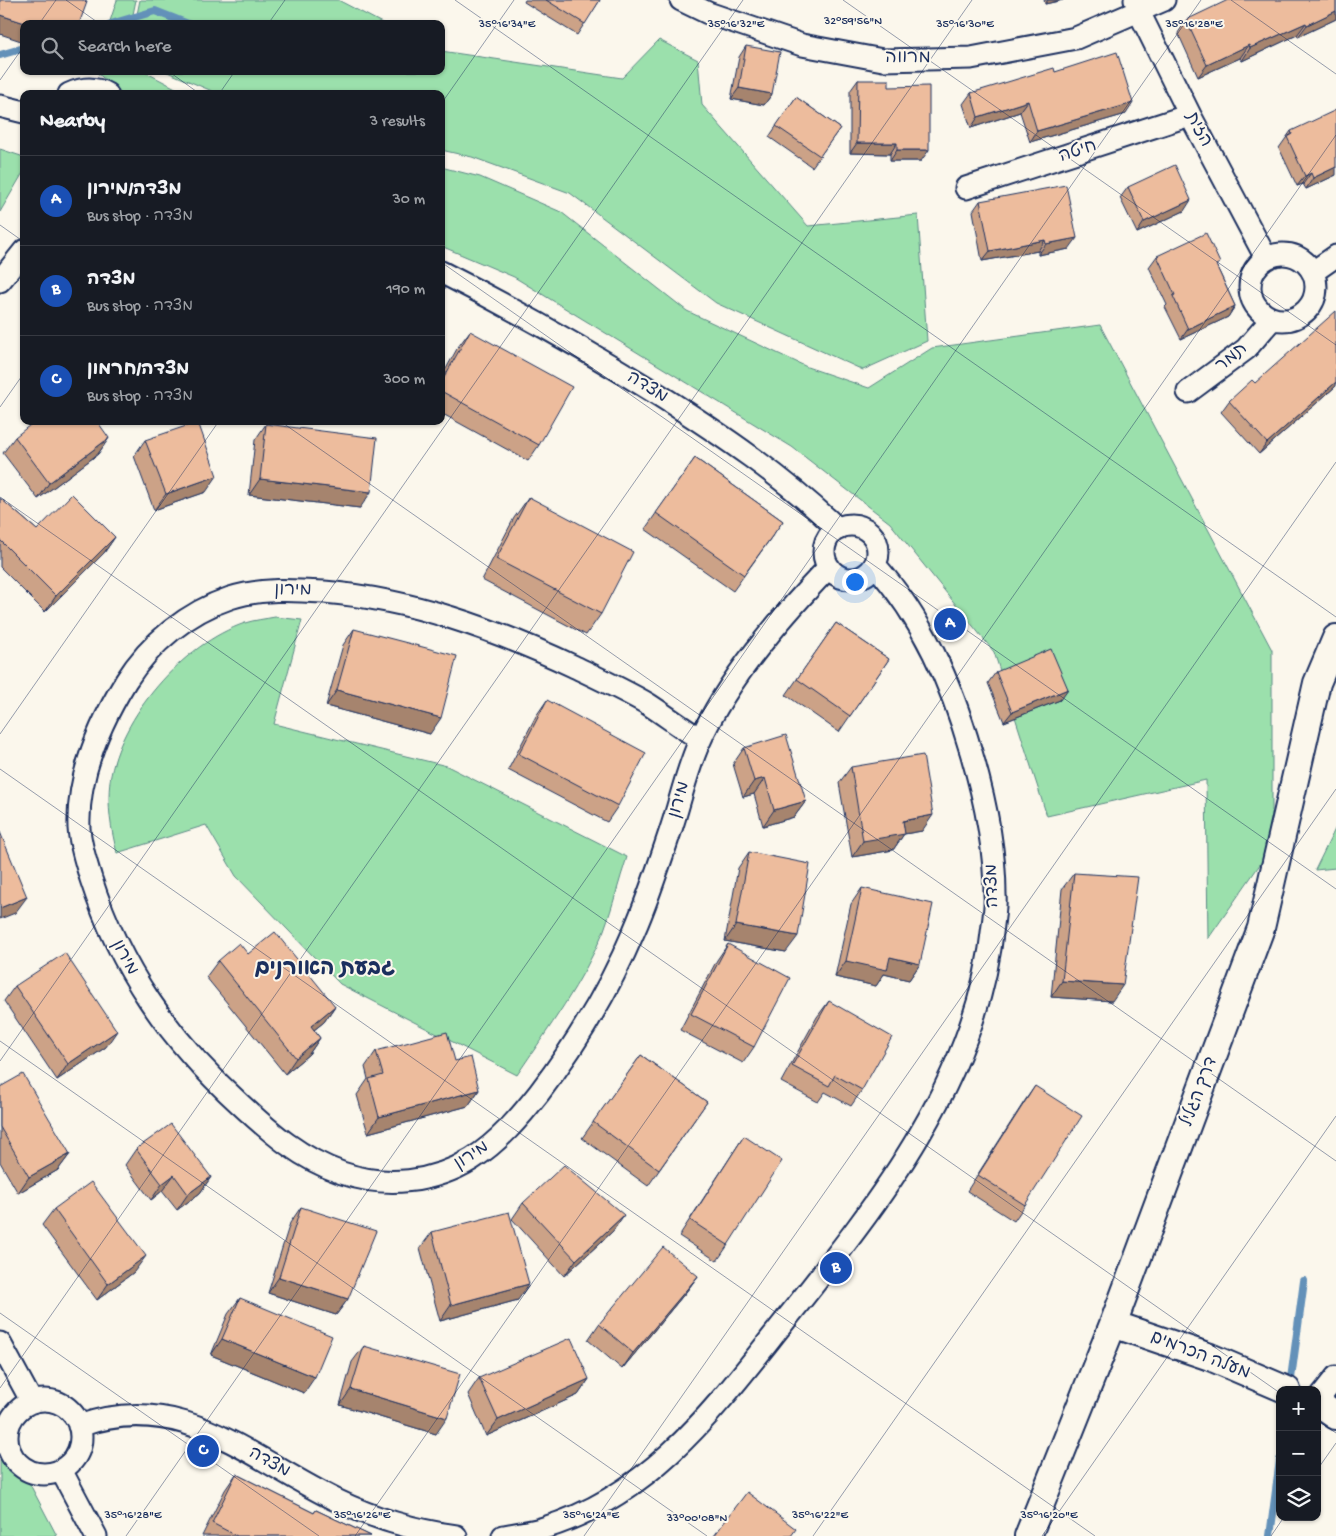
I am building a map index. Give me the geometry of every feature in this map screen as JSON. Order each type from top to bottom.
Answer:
[{"type":"street","name":"מרווה","points":[[681,0],[708,6],[802,45],[883,60],[971,58],[1076,38],[1137,6],[1164,0]]},
{"type":"street","name":"הזית","points":[[1137,6],[1190,115],[1266,258]]},
{"type":"street","points":[[79,90],[97,90]]},
{"type":"street","points":[[0,106],[20,111]]},
{"type":"street","name":"חיטה","points":[[966,188],[1190,115]]},
{"type":"street","points":[[1284,253],[1292,255],[1301,259],[1313,272],[1317,290],[1315,298],[1306,313],[1290,320],[1272,319],[1261,313],[1253,303],[1250,290],[1251,278],[1256,267],[1266,258],[1284,253]]},
{"type":"street","points":[[0,281],[20,256]]},
{"type":"street","points":[[1313,272],[1336,256]]},
{"type":"street","name":"מצדה","points":[[445,274],[553,331],[684,411],[754,459],[790,487],[838,529]]},
{"type":"street","name":"תמר","points":[[1188,392],[1246,349],[1272,319]]},
{"type":"street","points":[[853,525],[860,527],[873,536],[878,550],[878,558],[875,565],[870,572],[856,579],[841,577],[834,573],[825,559],[827,542],[838,529],[853,525]]},
{"type":"street","name":"מצדה","points":[[503,1536],[542,1529],[581,1515],[611,1499],[656,1468],[691,1434],[726,1394],[809,1290],[888,1184],[922,1130],[952,1075],[974,1018],[990,958],[995,905],[991,831],[962,722],[946,679],[929,641],[909,608],[875,565]]},
{"type":"street","name":"מירון","points":[[700,739],[646,703],[614,686],[544,652],[498,633],[454,618],[376,598],[340,593],[274,589],[233,596],[196,613],[164,636],[136,665],[107,712],[85,768],[79,802],[79,834],[97,899],[126,964],[143,993],[162,1020],[203,1069],[276,1137],[320,1165],[370,1181],[422,1180],[449,1171],[475,1157],[501,1136],[526,1109],[555,1072],[595,1008],[634,931],[671,829],[689,767],[700,739],[730,687],[767,636],[829,567]]},
{"type":"street","name":"דרך הגליל","points":[[1028,1536],[1113,1324],[1261,928],[1317,683],[1336,638]]},
{"type":"street","name":"מעלה הכרמים","points":[[1113,1324],[1210,1357],[1278,1386]]},
{"type":"street","points":[[0,1343],[32,1402]]},
{"type":"street","points":[[1321,1397],[1336,1377]]},
{"type":"street","points":[[43,1400],[60,1404],[73,1416],[79,1426],[81,1437],[77,1453],[70,1463],[61,1470],[50,1474],[33,1473],[18,1464],[9,1449],[7,1432],[11,1422],[18,1412],[32,1402],[43,1400]]},
{"type":"street","points":[[1321,1405],[1336,1416]]},
{"type":"street","name":"מצדה","points":[[79,1426],[94,1420],[120,1415],[154,1416],[184,1422],[221,1437],[335,1500],[378,1519],[420,1531],[456,1536]]},
{"type":"street","points":[[61,1470],[96,1536]]},
{"type":"green space","points":[[117,0],[136,0],[132,20],[110,20]]},
{"type":"green space","points":[[140,0],[338,0],[376,20],[136,20]]},
{"type":"green space","points":[[659,40],[698,60],[702,105],[808,226],[918,215],[927,341],[863,370],[716,303],[570,193],[472,157],[445,151],[445,90],[210,90],[174,75],[445,75],[445,52],[622,78]]},
{"type":"green space","points":[[100,75],[151,75],[179,90],[117,90]]},
{"type":"green space","points":[[0,149],[20,156],[20,178],[0,212]]},
{"type":"green space","points":[[445,168],[480,177],[561,212],[687,311],[807,367],[869,388],[932,348],[1100,325],[1272,650],[1272,847],[1208,939],[1206,780],[1047,816],[994,652],[890,523],[792,447],[514,277],[445,248]]},
{"type":"green space","points":[[275,617],[302,620],[274,724],[447,766],[627,857],[604,930],[596,949],[564,1005],[517,1075],[340,984],[236,876],[206,825],[117,853],[110,817],[110,781],[116,756],[141,708],[158,686],[199,647],[222,633],[245,623]]},
{"type":"green space","points":[[1336,827],[1336,868],[1315,870]]},
{"type":"green space","points":[[0,1427],[57,1536],[0,1536]]},
{"type":"building","points":[[0,0],[82,0],[87,2],[80,20],[20,21],[0,15]]},
{"type":"building","points":[[546,0],[600,0],[585,24]]},
{"type":"building","points":[[1228,0],[1336,0],[1336,11],[1250,48],[1249,45],[1207,65],[1186,20]]},
{"type":"building","points":[[746,46],[780,52],[772,94],[739,88]]},
{"type":"building","points":[[1117,52],[1133,103],[1037,131],[1028,101],[978,117],[971,93],[1054,68],[1055,72]]},
{"type":"building","points":[[858,80],[889,80],[889,87],[929,86],[929,150],[897,150],[897,143],[857,143]]},
{"type":"building","points":[[796,97],[840,128],[820,156],[776,126]]},
{"type":"building","points":[[1336,110],[1336,167],[1313,178],[1311,173],[1305,176],[1287,137],[1292,134],[1291,131]]},
{"type":"building","points":[[1175,165],[1191,200],[1144,222],[1128,187]]},
{"type":"building","points":[[1066,185],[1077,238],[1046,244],[1045,240],[990,251],[980,201]]},
{"type":"building","points":[[1206,233],[1220,263],[1216,265],[1235,306],[1188,329],[1157,256]]},
{"type":"building","points":[[1336,311],[1336,382],[1267,443],[1229,401],[1252,380],[1255,383]]},
{"type":"building","points":[[470,331],[572,387],[539,445],[445,393],[445,376]]},
{"type":"building","points":[[30,425],[100,425],[109,438],[49,483],[15,437]]},
{"type":"building","points":[[189,425],[199,425],[217,476],[166,494],[145,440]]},
{"type":"building","points":[[266,425],[377,438],[371,492],[260,479]]},
{"type":"building","points":[[695,458],[783,521],[744,575],[656,513]]},
{"type":"building","points":[[72,494],[115,537],[56,596],[0,540],[0,498],[37,530]]},
{"type":"building","points":[[529,497],[633,552],[601,614],[496,559]]},
{"type":"building","points":[[836,623],[889,659],[850,716],[797,679]]},
{"type":"building","points":[[354,629],[457,656],[441,718],[337,690]]},
{"type":"building","points":[[1051,649],[1068,689],[1012,712],[996,672]]},
{"type":"building","points":[[547,700],[646,753],[618,806],[519,754]]},
{"type":"building","points":[[786,735],[806,801],[774,810],[765,778],[754,781],[744,748]]},
{"type":"building","points":[[923,755],[933,815],[903,821],[905,834],[863,841],[851,767]]},
{"type":"building","points":[[0,832],[27,897],[0,908]]},
{"type":"building","points":[[749,852],[810,864],[798,936],[736,925]]},
{"type":"building","points":[[1074,873],[1138,877],[1123,985],[1062,981]]},
{"type":"building","points":[[862,888],[933,904],[920,964],[890,957],[887,970],[846,961]]},
{"type":"building","points":[[275,932],[335,1006],[311,1026],[320,1038],[296,1058],[218,961],[239,943],[248,954]]},
{"type":"building","points":[[728,944],[790,978],[754,1047],[691,1014]]},
{"type":"building","points":[[65,953],[117,1031],[68,1064],[15,986]]},
{"type":"building","points":[[829,1001],[892,1037],[862,1090],[835,1075],[829,1086],[792,1066]]},
{"type":"building","points":[[447,1032],[455,1061],[471,1057],[479,1090],[379,1117],[369,1079],[383,1075],[376,1051]]},
{"type":"building","points":[[641,1055],[707,1102],[659,1170],[593,1122]]},
{"type":"building","points":[[23,1074],[70,1154],[29,1177],[0,1127],[0,1087]]},
{"type":"building","points":[[1035,1086],[1082,1116],[1025,1205],[978,1175]]},
{"type":"building","points":[[171,1124],[211,1177],[188,1194],[174,1175],[162,1184],[136,1149]]},
{"type":"building","points":[[744,1136],[782,1161],[728,1245],[690,1220]]},
{"type":"building","points":[[564,1165],[624,1215],[576,1260],[523,1203]]},
{"type":"building","points":[[91,1182],[146,1256],[108,1284],[54,1209]]},
{"type":"building","points":[[301,1207],[376,1231],[348,1299],[279,1277]]},
{"type":"building","points":[[509,1212],[529,1284],[451,1305],[432,1232]]},
{"type":"building","points":[[663,1247],[698,1276],[633,1353],[599,1324]]},
{"type":"building","points":[[240,1298],[332,1336],[315,1377],[222,1339]]},
{"type":"building","points":[[571,1338],[589,1379],[498,1420],[479,1378]]},
{"type":"building","points":[[364,1346],[460,1374],[447,1418],[351,1389]]},
{"type":"building","points":[[236,1474],[314,1513],[316,1510],[371,1536],[237,1536],[212,1523]]},
{"type":"building","points":[[747,1492],[796,1529],[791,1536],[714,1536]]},
{"type":"waterway","points":[[125,20],[155,11],[178,20]]},
{"type":"waterway","points":[[0,55],[20,49]]},
{"type":"waterway","points":[[1290,1386],[1304,1281]]},
{"type":"waterway","points":[[1270,1536],[1278,1476]]},
{"type":"place","name":"מצדה/מירון","points":[[950,624]]},
{"type":"place","name":"מצדה","points":[[836,1268]]},
{"type":"place","name":"מצדה/חרמון","points":[[203,1451]]},
{"type":"district","name":"גבעת האורנים","points":[[325,970]]}]
